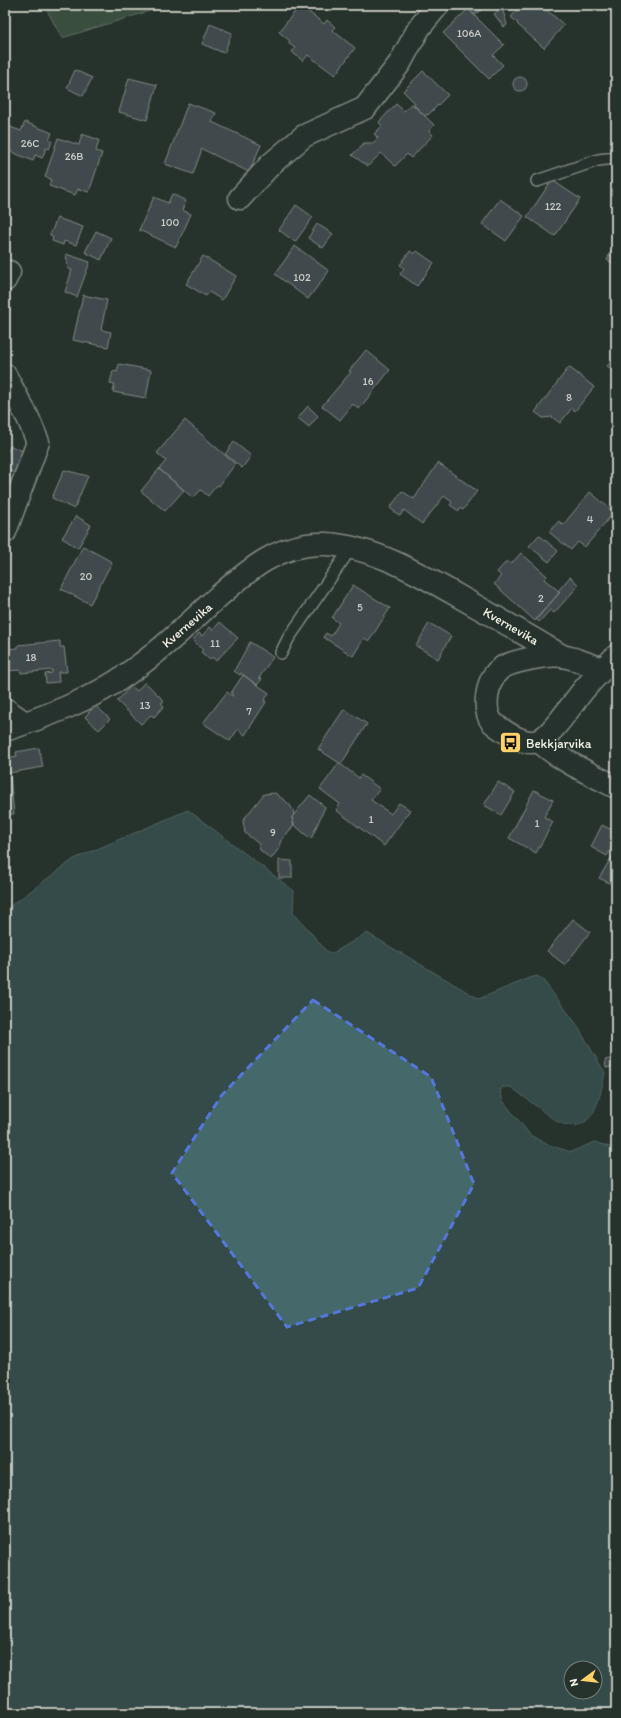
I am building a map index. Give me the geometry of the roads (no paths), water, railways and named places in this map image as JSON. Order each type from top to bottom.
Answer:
[{"type":"street","points":[[240,198],[271,164],[304,136],[365,108],[400,63],[419,28],[438,5]]},
{"type":"street","points":[[5,375],[28,418],[38,442],[5,532]]},
{"type":"street","name":"Kvernevika","points":[[5,730],[25,724],[97,692],[130,673],[155,653],[249,570],[276,554],[309,545],[325,544],[352,548],[387,560],[426,578],[522,631],[562,656]]},
{"type":"street","points":[[562,656],[609,663],[585,688],[548,734],[539,741],[530,743],[522,741],[506,732],[492,721],[487,708],[487,692],[493,676],[508,664],[528,659],[562,656]]},
{"type":"street","points":[[5,709],[25,724]]},
{"type":"street","points":[[539,741],[551,752],[616,787]]},
{"type":"lane","points":[[537,181],[598,160],[616,158]]},
{"type":"lane","points":[[281,654],[288,639],[352,548]]},
{"type":"water","points":[[188,810],[294,891],[293,912],[328,953],[333,953],[367,933],[479,999],[537,976],[542,979],[575,1022],[605,1073],[597,1104],[587,1121],[579,1125],[569,1125],[556,1121],[511,1087],[503,1087],[500,1091],[503,1101],[530,1135],[546,1144],[571,1152],[595,1142],[616,1149],[616,1713],[5,1713],[5,910],[74,859]]},
{"type":"place","name":"Bekkjarvika","points":[[511,743]]}]
